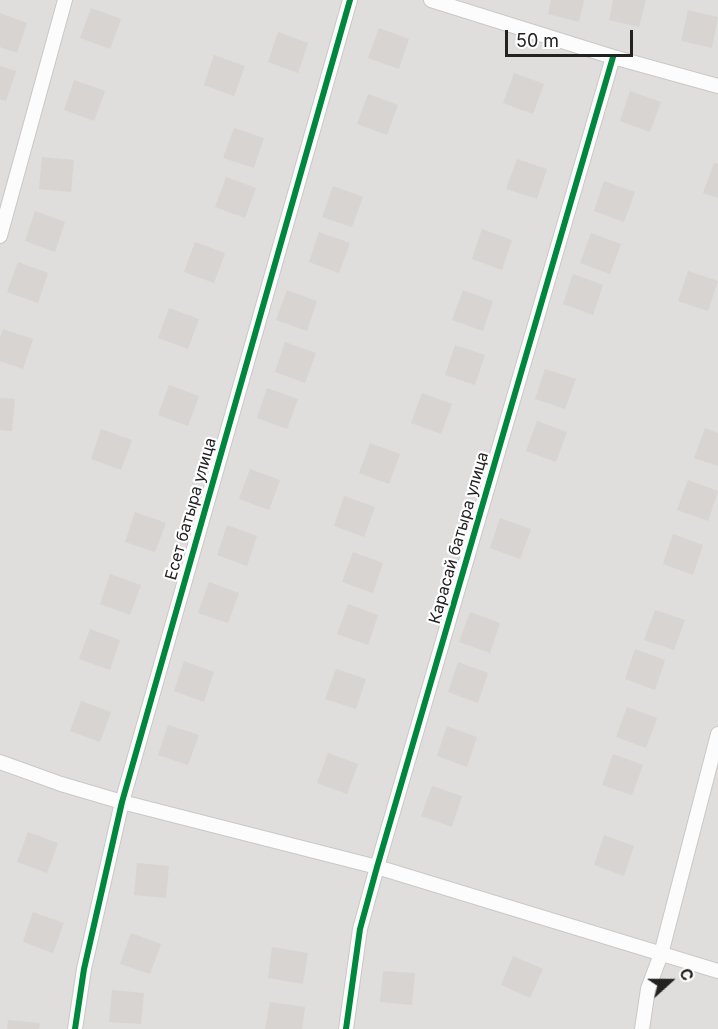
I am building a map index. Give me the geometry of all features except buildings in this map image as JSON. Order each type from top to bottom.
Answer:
[{"type":"street","points":[[0,236],[64,0]]},
{"type":"street","name":"Есет батыра улица","points":[[75,1029],[84,969],[122,802],[350,0]]},
{"type":"street","points":[[431,0],[613,57],[718,86]]},
{"type":"street","name":"Карасай батыра улица","points":[[346,1029],[360,929],[377,867],[613,57]]},
{"type":"street","points":[[642,1029],[648,989],[661,954],[718,734]]},
{"type":"street","points":[[0,762],[61,784],[122,802],[377,867],[718,971]]},
{"type":"shaded area","points":[[0,0],[718,0],[718,1029],[0,1029]]},
{"type":"cycle path","points":[[75,1029],[84,969],[122,802],[350,0]]},
{"type":"cycle path","points":[[346,1029],[360,929],[377,867],[613,57]]}]
